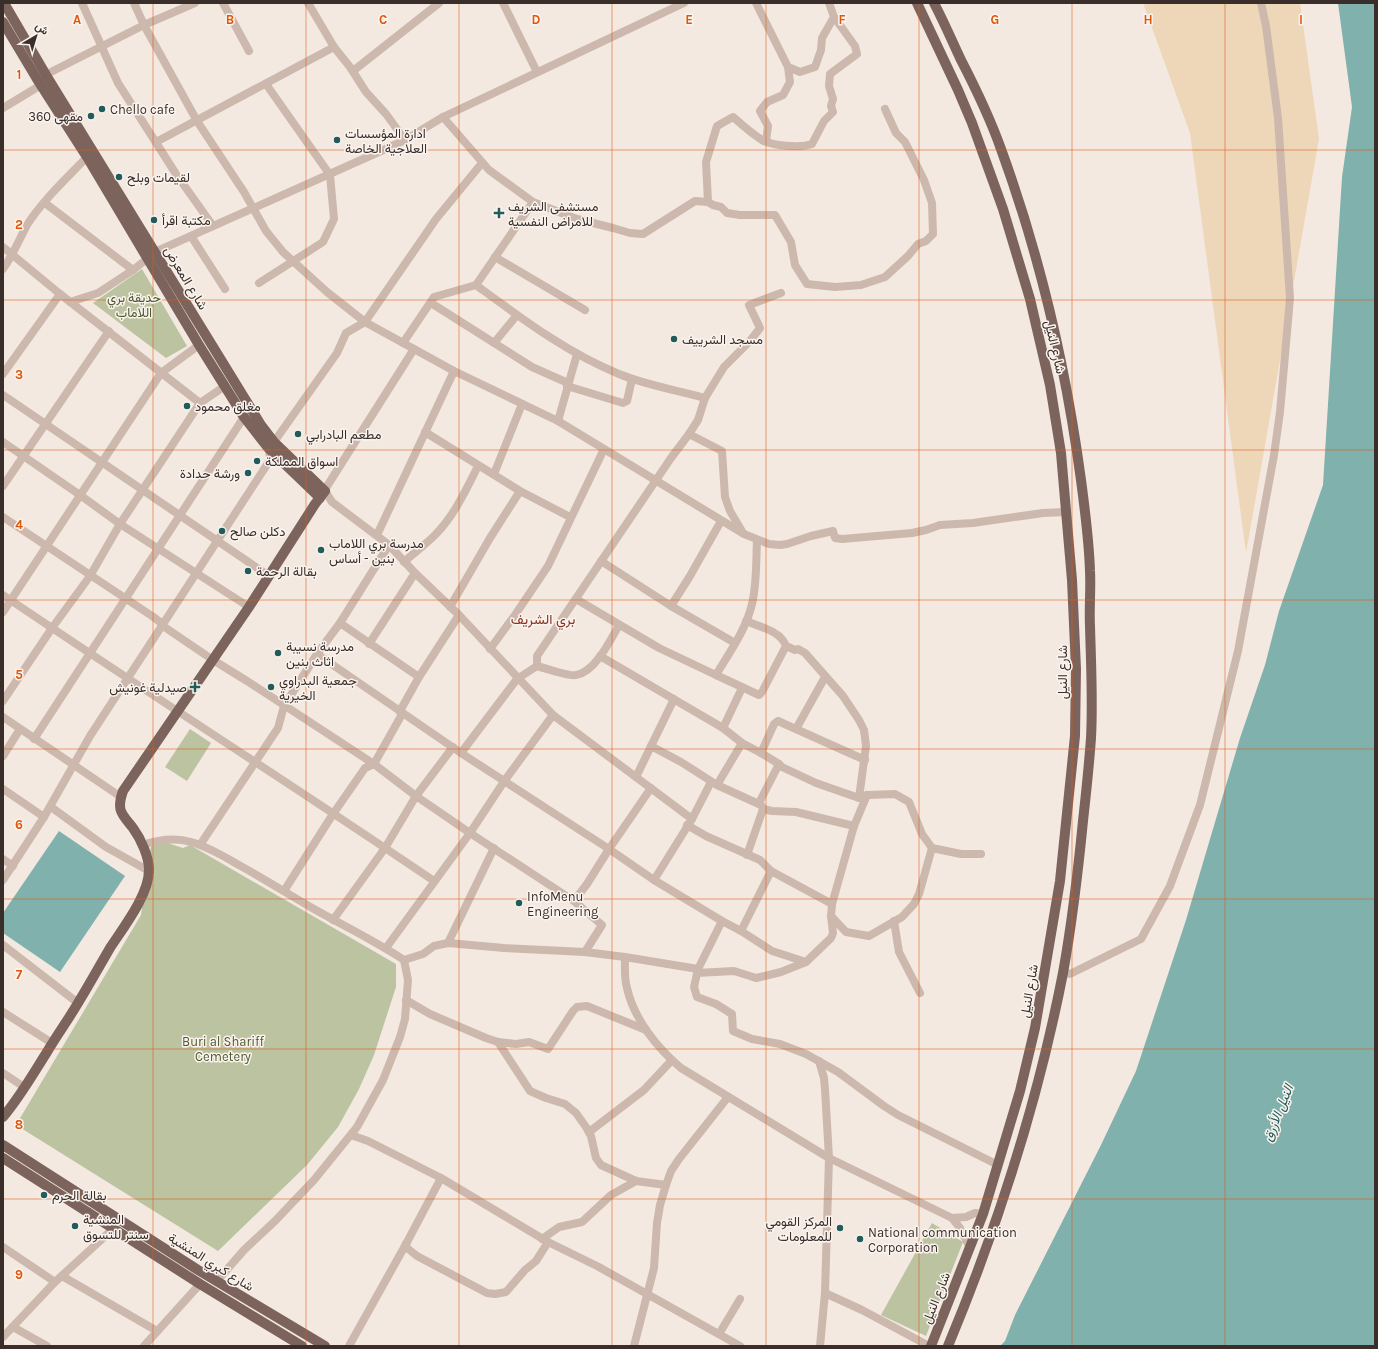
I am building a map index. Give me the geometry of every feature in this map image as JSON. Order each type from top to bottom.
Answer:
[{"type":"main road","name":"شارع المعرض","points":[[4,3],[41,79],[87,157],[154,256],[156,271],[244,418],[323,494]]},
{"type":"main road","name":"شارع النيل","points":[[917,3],[972,123],[1004,209],[1030,300],[1050,385],[1061,453],[1072,580],[1076,669],[1075,736],[1060,881],[1035,1028],[1020,1091],[983,1214],[930,1346]]},
{"type":"main road","name":"شارع النيل","points":[[934,3],[987,112],[1035,253],[1046,296],[1067,394],[1082,494],[1090,578],[1092,668],[1091,736],[1076,887],[1063,972],[1036,1089],[1012,1175],[990,1240],[948,1346]]},
{"type":"main road","name":"شارع المعرض","points":[[3,22],[262,425],[272,445]]},
{"type":"main road","points":[[134,829],[125,820],[120,811],[123,791],[249,607],[323,494]]},
{"type":"main road","points":[[1072,580],[1078,581],[1090,578]]},
{"type":"main road","points":[[1073,602],[1081,598],[1090,602]]},
{"type":"main road","points":[[3,1117],[24,1088],[78,1003],[142,896],[147,884],[149,871],[147,858],[134,829],[126,804],[127,798],[140,776],[143,763]]},
{"type":"main road","points":[[1060,881],[1065,887],[1076,887]]},
{"type":"main road","points":[[1056,910],[1063,908],[1067,909],[1072,914]]},
{"type":"main road","name":"شارع كبري المنشية","points":[[3,1145],[217,1281],[326,1346]]},
{"type":"main road","name":"شارع كبري المنشية","points":[[3,1158],[200,1284],[302,1346]]},
{"type":"street","points":[[82,3],[118,83],[212,226]]},
{"type":"street","points":[[134,3],[144,25],[197,121],[254,208],[266,231],[283,252],[327,292],[365,322],[454,370],[558,421],[744,534],[768,544],[780,545],[810,536],[833,532],[835,538],[842,539],[912,533],[940,525],[973,523],[1043,513],[1066,512]]},
{"type":"street","points":[[3,108],[41,79],[144,25],[195,3]]},
{"type":"street","points":[[223,3],[249,51]]},
{"type":"street","points":[[308,3],[334,47],[353,71],[366,92],[386,114],[405,140]]},
{"type":"street","points":[[353,71],[439,3]]},
{"type":"street","points":[[503,3],[537,72]]},
{"type":"street","points":[[70,302],[98,293],[154,256],[191,236],[330,175],[405,140],[443,117],[684,3]]},
{"type":"street","points":[[756,3],[788,67],[790,82],[783,95],[767,102],[760,111],[768,126],[766,141],[764,141]]},
{"type":"street","points":[[708,202],[706,162],[717,126],[733,117],[764,141],[782,146],[807,146],[812,144],[824,121],[833,112],[831,106],[833,99],[829,86],[830,74],[857,54],[855,46],[834,17],[829,3]]},
{"type":"street","points":[[1063,972],[1070,974],[1141,939],[1170,886],[1200,805],[1238,652],[1275,448],[1280,412],[1290,298],[1278,118],[1266,26],[1261,3]]},
{"type":"street","points":[[788,67],[800,72],[815,67],[821,50],[822,38],[834,17]]},
{"type":"street","points":[[156,142],[334,47]]},
{"type":"street","points":[[259,283],[323,242],[334,219],[330,175],[266,84]]},
{"type":"street","points":[[443,117],[482,163],[511,187],[533,202],[577,220],[608,226],[630,233],[643,234],[695,201],[708,202],[721,207],[727,213],[740,215],[775,215],[791,242],[795,265],[807,284],[835,287],[861,285],[885,277],[908,256],[918,244],[926,241],[933,234],[932,203],[924,180],[905,142],[896,133],[885,109]]},
{"type":"street","points":[[3,269],[13,255],[28,225],[44,203],[87,157]]},
{"type":"street","points":[[3,880],[51,807],[90,736],[270,460],[272,445],[337,353],[346,333],[365,322],[436,219],[482,163]]},
{"type":"street","points":[[403,343],[434,298],[476,285],[533,202]]},
{"type":"street","points":[[44,203],[133,270]]},
{"type":"street","points":[[191,236],[225,290]]},
{"type":"street","points":[[3,247],[70,302],[200,403]]},
{"type":"street","points":[[495,257],[585,310]]},
{"type":"street","points":[[476,285],[517,315],[577,354],[632,379],[704,398]]},
{"type":"street","points":[[537,666],[537,656],[689,434],[700,414],[704,398],[724,367],[750,341],[760,328],[749,305],[781,293]]},
{"type":"street","points":[[3,374],[60,294]]},
{"type":"street","points":[[431,303],[532,368],[568,384],[623,403],[627,401],[632,379]]},
{"type":"street","points":[[494,343],[517,315]]},
{"type":"street","points":[[3,486],[108,331]]},
{"type":"street","points":[[3,612],[161,373],[199,345]]},
{"type":"street","points":[[414,349],[323,494],[389,545],[553,715],[651,788],[706,836],[760,860],[770,871],[832,904]]},
{"type":"street","points":[[558,421],[577,354]]},
{"type":"street","points":[[377,535],[454,370]]},
{"type":"street","points":[[3,702],[52,628],[90,576],[120,524],[200,403],[225,386]]},
{"type":"street","points":[[3,395],[269,576]]},
{"type":"street","points":[[494,474],[522,404]]},
{"type":"street","points":[[34,739],[244,418]]},
{"type":"street","points":[[425,432],[520,491],[570,517]]},
{"type":"street","points":[[689,434],[722,452],[725,497],[730,511],[744,534]]},
{"type":"street","points":[[3,442],[120,524],[249,607]]},
{"type":"street","points":[[490,649],[548,566],[570,517],[604,449]]},
{"type":"street","points":[[404,562],[435,535],[447,521],[478,466]]},
{"type":"street","points":[[450,607],[490,538],[520,491]]},
{"type":"street","points":[[3,517],[160,622],[162,626],[213,660],[374,764],[416,796],[470,833],[574,901],[602,925],[585,952]]},
{"type":"street","points":[[671,606],[722,521]]},
{"type":"street","points":[[716,675],[735,644],[752,604],[755,591],[757,540]]},
{"type":"street","points":[[200,845],[278,728],[284,706],[316,654],[340,623],[389,545]]},
{"type":"street","points":[[601,561],[671,606],[735,644]]},
{"type":"street","points":[[369,644],[415,573]]},
{"type":"street","points":[[3,595],[177,712],[255,761],[434,881]]},
{"type":"street","points":[[576,599],[659,648],[757,695],[761,694],[786,646],[784,640],[772,632],[746,621]]},
{"type":"street","points":[[284,891],[333,814],[365,768],[374,764],[401,716],[400,711],[419,677],[458,615]]},
{"type":"street","points":[[340,623],[419,677]]},
{"type":"street","points":[[461,753],[517,679],[537,666],[575,676],[586,671],[600,656],[619,625]]},
{"type":"street","points":[[786,646],[795,650],[800,650],[812,660],[825,677],[843,696],[864,730],[866,746],[865,760],[859,798]]},
{"type":"street","points":[[316,654],[461,753],[654,880],[772,951],[806,962]]},
{"type":"street","points":[[600,656],[722,728],[742,744],[782,767],[859,798],[868,795],[895,794],[909,802],[922,834],[932,848],[961,854],[981,854]]},
{"type":"street","points":[[796,729],[825,677]]},
{"type":"street","points":[[722,728],[742,688]]},
{"type":"street","points":[[636,777],[674,699]]},
{"type":"street","points":[[386,948],[470,833],[504,780],[553,715]]},
{"type":"street","points":[[3,717],[121,798]]},
{"type":"street","points":[[760,753],[774,724],[778,721],[865,760]]},
{"type":"street","points":[[3,756],[20,729]]},
{"type":"street","points":[[654,880],[714,783],[742,744]]},
{"type":"street","points":[[651,746],[681,762],[714,783],[772,811],[796,812],[854,826]]},
{"type":"street","points":[[333,920],[385,848],[416,796],[453,747]]},
{"type":"street","points":[[747,855],[761,806],[779,764]]},
{"type":"street","points":[[574,901],[651,788]]},
{"type":"street","points":[[3,789],[44,817]]},
{"type":"street","points":[[404,960],[423,954],[434,946],[448,942],[504,948],[585,952],[625,957],[698,971],[734,971],[756,978],[780,972],[806,962],[832,938],[832,904],[854,826],[868,795]]},
{"type":"street","points":[[51,807],[106,847],[149,871]]},
{"type":"street","points":[[142,845],[162,840],[189,841],[206,846],[333,920],[386,948],[404,960],[408,980],[405,1019],[400,1036],[382,1080],[357,1127],[314,1180],[275,1221],[244,1250],[217,1281]]},
{"type":"street","points":[[448,942],[494,848]]},
{"type":"street","points":[[831,916],[846,932],[869,936],[902,917],[914,904],[919,894],[932,848]]},
{"type":"street","points":[[3,859],[13,866]]},
{"type":"street","points":[[741,931],[770,871]]},
{"type":"street","points":[[722,921],[698,971],[694,987],[697,997],[716,1004],[732,1014],[733,1031],[752,1039],[793,1048],[819,1061],[838,1072],[898,1115],[998,1165]]},
{"type":"street","points":[[894,921],[899,952],[920,993]]},
{"type":"street","points":[[3,945],[78,1003]]},
{"type":"street","points":[[625,957],[626,987],[629,997],[640,1021],[646,1030],[672,1060],[692,1075],[829,1158],[952,1218],[960,1228],[970,1248]]},
{"type":"street","points":[[406,1000],[430,1014],[498,1042],[516,1044],[529,1042],[548,1049],[577,1007],[587,1006],[646,1030]]},
{"type":"street","points":[[3,1012],[52,1044]]},
{"type":"street","points":[[498,1042],[530,1091],[565,1104],[576,1113],[589,1132],[594,1145],[596,1158],[600,1165],[636,1181],[666,1185]]},
{"type":"street","points":[[589,1132],[644,1090],[672,1060]]},
{"type":"street","points":[[819,1061],[824,1078],[829,1158],[825,1292],[820,1346]]},
{"type":"street","points":[[3,1073],[24,1088]]},
{"type":"street","points":[[634,1346],[646,1294],[654,1268],[657,1223],[660,1206],[671,1171],[728,1097]]},
{"type":"street","points":[[351,1135],[368,1141],[441,1178],[545,1241],[597,1266],[740,1346]]},
{"type":"street","points":[[350,1346],[441,1178]]},
{"type":"street","points":[[406,1244],[407,1248],[417,1256],[487,1293],[495,1294],[506,1292],[525,1270],[536,1261],[545,1241],[559,1227],[582,1222],[611,1195],[636,1181]]},
{"type":"street","points":[[952,1218],[966,1217],[975,1213],[983,1214]]},
{"type":"street","points":[[4,1335],[55,1282],[114,1228]]},
{"type":"street","points":[[3,1247],[55,1282]]},
{"type":"street","points":[[62,1276],[157,1331]]},
{"type":"street","points":[[144,1346],[200,1284]]},
{"type":"street","points":[[825,1292],[930,1346]]},
{"type":"street","points":[[719,1334],[740,1299]]},
{"type":"street","points":[[13,1327],[47,1346]]},
{"type":"green space","name":"حديقة بري اللاماب","points":[[142,269],[187,346],[166,358],[93,303]]},
{"type":"green space","points":[[190,729],[211,743],[187,781],[165,767]]},
{"type":"green space","name":"Buri al Shariff Cemetery","points":[[152,838],[183,848],[190,845],[396,964],[396,987],[374,1055],[359,1089],[338,1127],[307,1165],[218,1251],[16,1125],[141,915]]},
{"type":"green space","points":[[932,1223],[963,1242],[926,1336],[881,1315]]},
{"type":"sand","points":[[1143,3],[1300,3],[1319,139],[1246,553],[1190,133]]},
{"type":"water","name":"النيل الأزرق","points":[[1338,3],[1375,3],[1375,1346],[1000,1346],[1005,1341],[1015,1315],[1101,1145],[1136,1071],[1186,920],[1240,738],[1265,665],[1279,611],[1323,485],[1342,177],[1352,107]]},
{"type":"water","points":[[59,831],[125,876],[60,972],[3,933],[3,913]]},
{"type":"place","name":"Chello cafe","points":[[102,109]]},
{"type":"place","name":"مقهى 360","points":[[91,116]]},
{"type":"place","name":"ادارة المؤسسات العلاجية الخاصة","points":[[337,140]]},
{"type":"place","name":"لقيمات وبلح","points":[[119,177]]},
{"type":"place","name":"مستشفى الشريف للامراض النفسية","points":[[499,213]]},
{"type":"place","name":"مكتبة اقرأ","points":[[154,220]]},
{"type":"place","name":"مسجد الشرييف","points":[[674,339]]},
{"type":"place","name":"مغلق محمود","points":[[187,406]]},
{"type":"place","name":"مطعم البادرابي","points":[[298,434]]},
{"type":"place","name":"اسواق المملكة","points":[[257,461]]},
{"type":"place","name":"ورشة حدادة","points":[[248,473]]},
{"type":"place","name":"دكلن صالح","points":[[222,531]]},
{"type":"place","name":"مدرسة بري اللاماب بنين - أساس","points":[[321,550]]},
{"type":"place","name":"بقالة الرحمة","points":[[248,571]]},
{"type":"place","name":"مدرسة نسيبة اثاث بنين","points":[[278,653]]},
{"type":"place","name":"صيدلية غونيش","points":[[195,687]]},
{"type":"place","name":"جمعية البدراوي الخيرية","points":[[271,687]]},
{"type":"place","name":"InfoMenu Engineering","points":[[519,903]]},
{"type":"place","name":"بقالة الحرم","points":[[44,1195]]},
{"type":"place","name":"المنشية سنتر للتسوق","points":[[75,1226]]},
{"type":"place","name":"المركز القومي للمعلومات","points":[[840,1228]]},
{"type":"place","name":"National communication Corporation","points":[[860,1239]]},
{"type":"district","name":"بري الشريف","points":[[543,619]]}]
